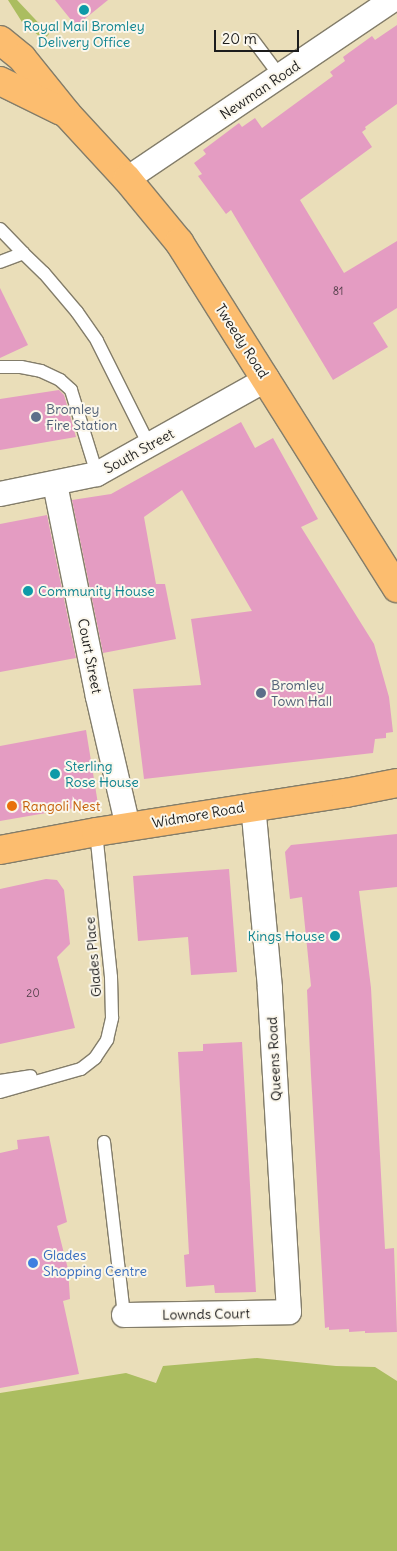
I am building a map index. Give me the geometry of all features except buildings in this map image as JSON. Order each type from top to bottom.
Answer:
[{"type":"main road","name":"Tweedy Road","points":[[0,40],[22,58],[67,114],[127,179],[179,242],[267,380],[396,590]]},
{"type":"main road","name":"Tweedy Road","points":[[0,81],[67,114]]},
{"type":"main road","name":"Widmore Road","points":[[0,850],[96,832],[397,783]]},
{"type":"street","name":"Newman Road","points":[[127,179],[392,0]]},
{"type":"street","name":"South Street","points":[[0,494],[97,474],[267,380]]},
{"type":"street","name":"Court Street","points":[[55,484],[98,697],[128,828]]},
{"type":"street","name":"Queens Road","points":[[253,806],[270,988],[289,1312]]},
{"type":"street","name":"Lownds Court","points":[[124,1315],[289,1312]]},
{"type":"lane","points":[[253,40],[280,76]]},
{"type":"lane","points":[[0,229],[44,273],[77,312],[97,341],[149,445]]},
{"type":"lane","points":[[0,262],[23,253]]},
{"type":"lane","points":[[0,367],[21,367],[41,371],[60,380],[71,390],[97,474]]},
{"type":"lane","name":"Glades Place","points":[[0,1092],[81,1069],[94,1058],[107,1040],[112,1018],[110,977],[96,832]]},
{"type":"lane","points":[[0,1081],[81,1069]]},
{"type":"lane","points":[[104,1142],[124,1315]]},
{"type":"green space","points":[[8,0],[17,0],[49,34],[44,40],[22,22]]},
{"type":"green space","points":[[257,1358],[336,1366],[375,1367],[397,1381],[397,1551],[0,1551],[0,1393],[126,1373],[156,1383],[163,1366]]},
{"type":"place","name":"Royal Mail Bromley Delivery Office","points":[[84,10]]},
{"type":"place","name":"Bromley Fire Station","points":[[36,417]]},
{"type":"place","name":"Community House","points":[[28,591]]},
{"type":"place","name":"Bromley Town Hall","points":[[261,693]]},
{"type":"place","name":"Sterling Rose House","points":[[55,774]]},
{"type":"place","name":"Rangoli Nest","points":[[12,806]]},
{"type":"place","name":"Kings House","points":[[335,936]]},
{"type":"place","name":"Glades Shopping Centre","points":[[33,1263]]}]
